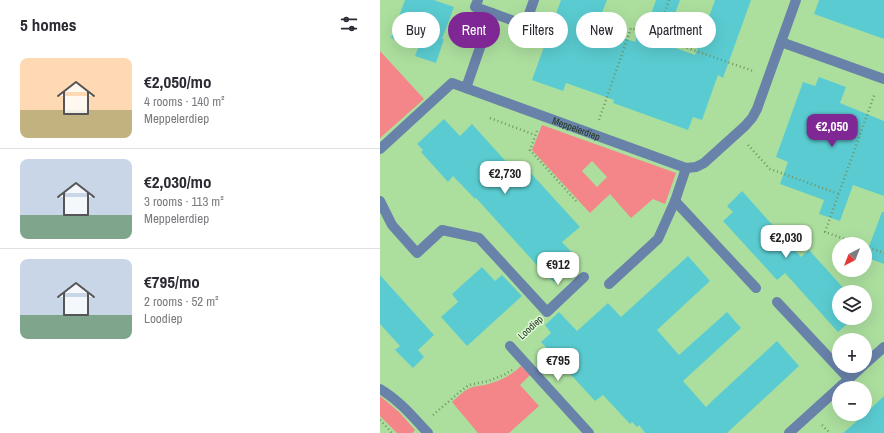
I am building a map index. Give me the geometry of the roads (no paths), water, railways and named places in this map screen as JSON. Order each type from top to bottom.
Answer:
[{"type":"street","points":[[478,0],[475,7],[489,12]]},
{"type":"street","points":[[500,16],[525,25],[534,0]]},
{"type":"street","points":[[609,284],[658,239],[675,201],[686,168],[696,167],[704,163],[737,134],[752,118],[757,109],[796,0]]},
{"type":"street","points":[[781,42],[882,78]]},
{"type":"street","points":[[466,88],[480,48]]},
{"type":"street","name":"Meppelerdiep","points":[[380,149],[452,83],[686,168]]},
{"type":"street","name":"Loodiep","points":[[380,201],[392,225],[417,253],[442,230],[479,238],[547,312],[584,277]]},
{"type":"street","points":[[675,201],[756,288]]},
{"type":"street","points":[[777,302],[849,379]]},
{"type":"street","name":"Loodiep","points":[[510,346],[589,433]]},
{"type":"street","points":[[872,358],[884,347]]},
{"type":"street","points":[[789,433],[855,373]]},
{"type":"street","points":[[380,389],[404,406],[425,429]]}]
